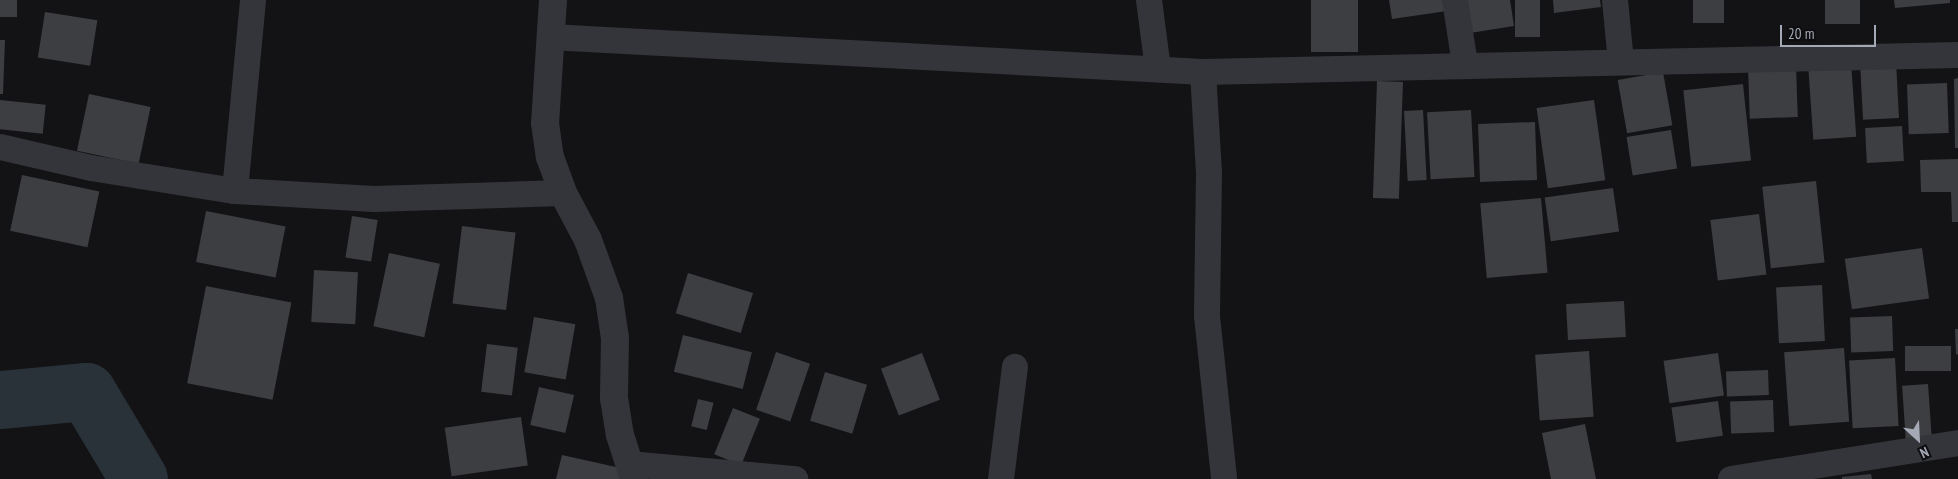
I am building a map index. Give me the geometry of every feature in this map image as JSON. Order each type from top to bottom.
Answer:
[{"type":"street","points":[[235,191],[253,0]]},
{"type":"street","points":[[552,0],[544,123],[550,157],[563,193],[588,240],[609,298],[615,338],[614,398],[631,471],[795,479]]},
{"type":"street","points":[[1149,0],[1158,70]]},
{"type":"street","points":[[1455,0],[1465,64]]},
{"type":"street","points":[[1615,0],[1621,62]]},
{"type":"street","points":[[550,37],[1203,72],[1465,64],[1958,55]]},
{"type":"street","points":[[1203,72],[1209,172],[1207,316],[1224,479]]},
{"type":"street","points":[[0,147],[91,168],[235,191],[374,199],[563,193]]},
{"type":"street","points":[[1001,479],[1015,367]]},
{"type":"street","points":[[1731,479],[1761,476],[1958,443]]},
{"type":"building","points":[[0,0],[17,0],[17,17],[0,17]]},
{"type":"building","points":[[1311,0],[1358,0],[1358,52],[1311,52]]},
{"type":"building","points":[[1389,0],[1452,0],[1454,10],[1392,19]]},
{"type":"building","points":[[1465,0],[1510,0],[1514,26],[1470,33]]},
{"type":"building","points":[[1515,0],[1540,0],[1540,37],[1515,37]]},
{"type":"building","points":[[1553,0],[1600,0],[1601,7],[1554,13]]},
{"type":"building","points":[[1693,0],[1724,0],[1724,23],[1693,23]]},
{"type":"building","points":[[1825,0],[1860,0],[1860,24],[1825,24]]},
{"type":"building","points":[[1894,0],[1950,0],[1950,3],[1895,8]]},
{"type":"building","points":[[45,12],[97,20],[90,66],[38,57]]},
{"type":"building","points":[[0,40],[5,40],[3,94],[0,94]]},
{"type":"building","points":[[1896,61],[1899,118],[1863,120],[1860,63]]},
{"type":"building","points":[[1851,62],[1856,137],[1813,140],[1808,65]]},
{"type":"building","points":[[1796,66],[1798,117],[1750,119],[1748,68]]},
{"type":"building","points":[[1663,72],[1672,125],[1627,133],[1618,80]]},
{"type":"building","points":[[1958,78],[1958,148],[1955,148],[1954,79]]},
{"type":"building","points":[[1377,81],[1403,82],[1399,199],[1373,198]]},
{"type":"building","points":[[1947,83],[1949,133],[1909,134],[1907,84]]},
{"type":"building","points":[[1743,84],[1751,161],[1691,167],[1683,90]]},
{"type":"building","points":[[89,94],[151,107],[139,164],[77,151]]},
{"type":"building","points":[[0,100],[46,105],[43,134],[0,129]]},
{"type":"building","points":[[1594,100],[1605,180],[1548,188],[1537,108]]},
{"type":"building","points":[[1423,110],[1427,180],[1408,181],[1404,111]]},
{"type":"building","points":[[1471,110],[1475,177],[1431,179],[1427,112]]},
{"type":"building","points":[[1535,122],[1537,180],[1480,182],[1478,124]]},
{"type":"building","points":[[1902,126],[1904,161],[1867,163],[1865,128]]},
{"type":"building","points":[[1671,130],[1677,169],[1633,176],[1627,137]]},
{"type":"building","points":[[1958,159],[1958,222],[1952,222],[1951,192],[1921,192],[1920,160]]},
{"type":"building","points":[[22,175],[99,191],[87,247],[10,231]]},
{"type":"building","points":[[1816,181],[1825,263],[1771,268],[1762,187]]},
{"type":"building","points":[[1613,188],[1619,232],[1551,241],[1545,198]]},
{"type":"building","points":[[1541,198],[1548,273],[1487,278],[1480,203]]},
{"type":"building","points":[[206,211],[286,226],[276,278],[196,262]]},
{"type":"building","points":[[1759,214],[1766,275],[1718,281],[1710,220]]},
{"type":"building","points":[[352,216],[378,220],[371,262],[345,257]]},
{"type":"building","points":[[462,226],[516,233],[506,310],[452,303]]},
{"type":"building","points":[[1922,248],[1929,299],[1852,309],[1845,259]]},
{"type":"building","points":[[389,253],[440,264],[424,337],[373,326]]},
{"type":"building","points":[[314,270],[358,272],[355,324],[311,322]]},
{"type":"building","points":[[688,273],[753,293],[741,333],[676,313]]},
{"type":"building","points":[[1822,285],[1825,341],[1779,343],[1776,287]]},
{"type":"building","points":[[206,286],[291,303],[273,400],[187,383]]},
{"type":"building","points":[[1624,301],[1626,337],[1568,340],[1566,304]]},
{"type":"building","points":[[1892,316],[1893,351],[1851,352],[1850,317]]},
{"type":"building","points":[[534,317],[575,324],[566,379],[524,372]]},
{"type":"building","points":[[1955,329],[1958,329],[1958,354],[1956,355]]},
{"type":"building","points":[[683,335],[752,352],[743,389],[674,372]]},
{"type":"building","points":[[487,344],[518,348],[512,395],[481,392]]},
{"type":"building","points":[[1905,346],[1951,346],[1951,371],[1905,371]]},
{"type":"building","points":[[1844,348],[1849,422],[1789,426],[1784,352]]},
{"type":"building","points":[[1589,351],[1594,417],[1540,421],[1535,355]]},
{"type":"building","points":[[776,352],[810,364],[790,421],[756,410]]},
{"type":"building","points":[[922,353],[940,400],[899,415],[881,369]]},
{"type":"building","points":[[1718,353],[1724,396],[1670,403],[1664,361]]},
{"type":"building","points":[[1895,358],[1899,426],[1853,428],[1849,360]]},
{"type":"building","points":[[1768,370],[1769,395],[1727,396],[1726,371]]},
{"type":"building","points":[[825,372],[867,385],[852,434],[810,421]]},
{"type":"building","points":[[1928,384],[1932,441],[1906,443],[1902,386]]},
{"type":"building","points":[[539,387],[574,395],[565,433],[530,425]]},
{"type":"building","points":[[698,399],[714,403],[707,430],[691,426]]},
{"type":"building","points":[[1773,400],[1774,432],[1731,433],[1730,402]]},
{"type":"building","points":[[1718,401],[1723,436],[1676,442],[1671,408]]},
{"type":"building","points":[[733,408],[760,419],[741,465],[714,454]]},
{"type":"building","points":[[521,417],[528,466],[452,476],[445,428]]},
{"type":"building","points":[[1585,424],[1596,479],[1551,479],[1542,433]]},
{"type":"building","points":[[562,455],[625,469],[623,479],[556,479]]},
{"type":"building","points":[[1871,474],[1872,479],[1842,479],[1842,477]]},
{"type":"waterway","points":[[0,400],[87,392],[139,479]]}]
